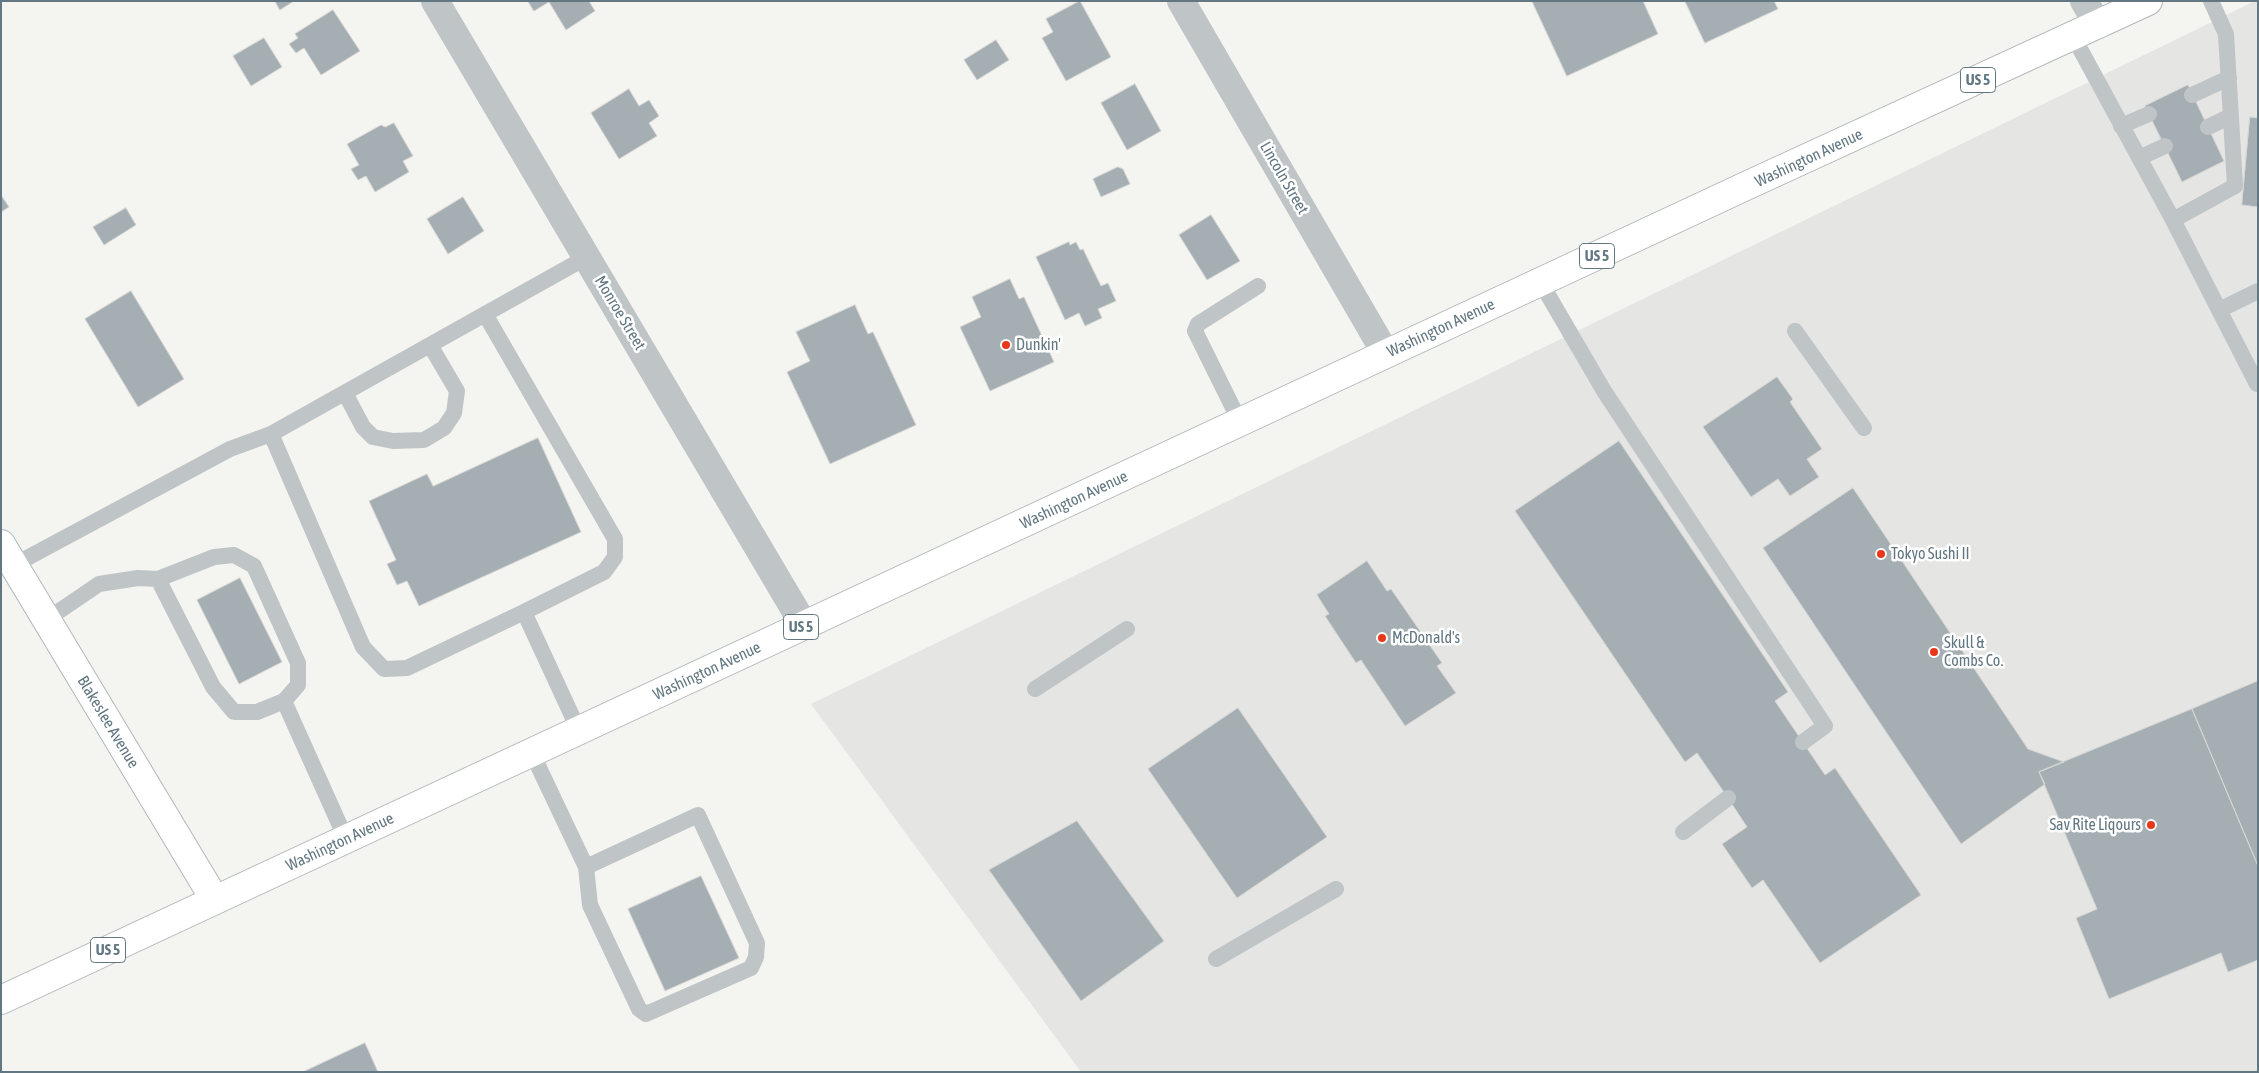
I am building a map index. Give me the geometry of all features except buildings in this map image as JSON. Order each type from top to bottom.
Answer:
[{"type":"main road","name":"Washington Avenue","points":[[1,1000],[2148,1]]},
{"type":"main road","name":"Blakeslee Avenue","points":[[7,554],[215,900]]},
{"type":"street","name":"Monroe Street","points":[[435,1],[804,626]]},
{"type":"street","name":"Lincoln Street","points":[[1181,1],[1386,354]]},
{"type":"street","points":[[2084,1],[2098,25]]},
{"type":"lane","points":[[2173,220],[2235,186],[2239,163],[2231,116],[2226,34],[2211,1]]},
{"type":"lane","points":[[2073,36],[2173,220],[2257,384]]},
{"type":"lane","points":[[2192,95],[2228,78]]},
{"type":"lane","points":[[2121,126],[2149,114]]},
{"type":"lane","points":[[2208,127],[2231,116]]},
{"type":"lane","points":[[2139,158],[2165,146]]},
{"type":"lane","points":[[7,554],[230,449],[271,434],[586,258]]},
{"type":"lane","points":[[1541,282],[1604,391],[1825,726],[1803,742]]},
{"type":"lane","points":[[1240,422],[1195,331],[1198,324],[1258,286]]},
{"type":"lane","points":[[2219,310],[2258,291]]},
{"type":"lane","points":[[271,434],[363,647],[384,669],[407,668],[604,572],[615,558],[615,539],[485,314]]},
{"type":"lane","points":[[1795,331],[1864,428]]},
{"type":"lane","points":[[345,393],[363,427],[373,437],[393,441],[424,440],[444,428],[454,412],[457,390],[430,345]]},
{"type":"lane","points":[[46,620],[100,584],[138,578],[158,579],[214,557],[234,555],[254,566],[298,663],[298,685],[284,701],[257,712],[234,712],[213,687],[158,579]]},
{"type":"lane","points":[[524,612],[579,731]]},
{"type":"lane","points":[[1035,689],[1127,629]]},
{"type":"lane","points":[[284,701],[346,839]]},
{"type":"lane","points":[[532,753],[586,867],[590,905],[639,1009],[646,1014],[751,968],[756,957],[757,944],[698,815],[586,867]]},
{"type":"lane","points":[[1683,832],[1728,798]]},
{"type":"lane","points":[[1216,959],[1336,889]]},
{"type":"shaded area","points":[[2258,1],[2258,1072],[1081,1072],[811,704]]},
{"type":"place","name":"Dunkin'","points":[[1006,345]]},
{"type":"place","name":"Tokyo Sushi II","points":[[1881,554]]},
{"type":"place","name":"McDonald's","points":[[1382,638]]},
{"type":"place","name":"Skull & Combs Co.","points":[[1934,652]]},
{"type":"place","name":"Sav Rite Liqours","points":[[2151,825]]}]
